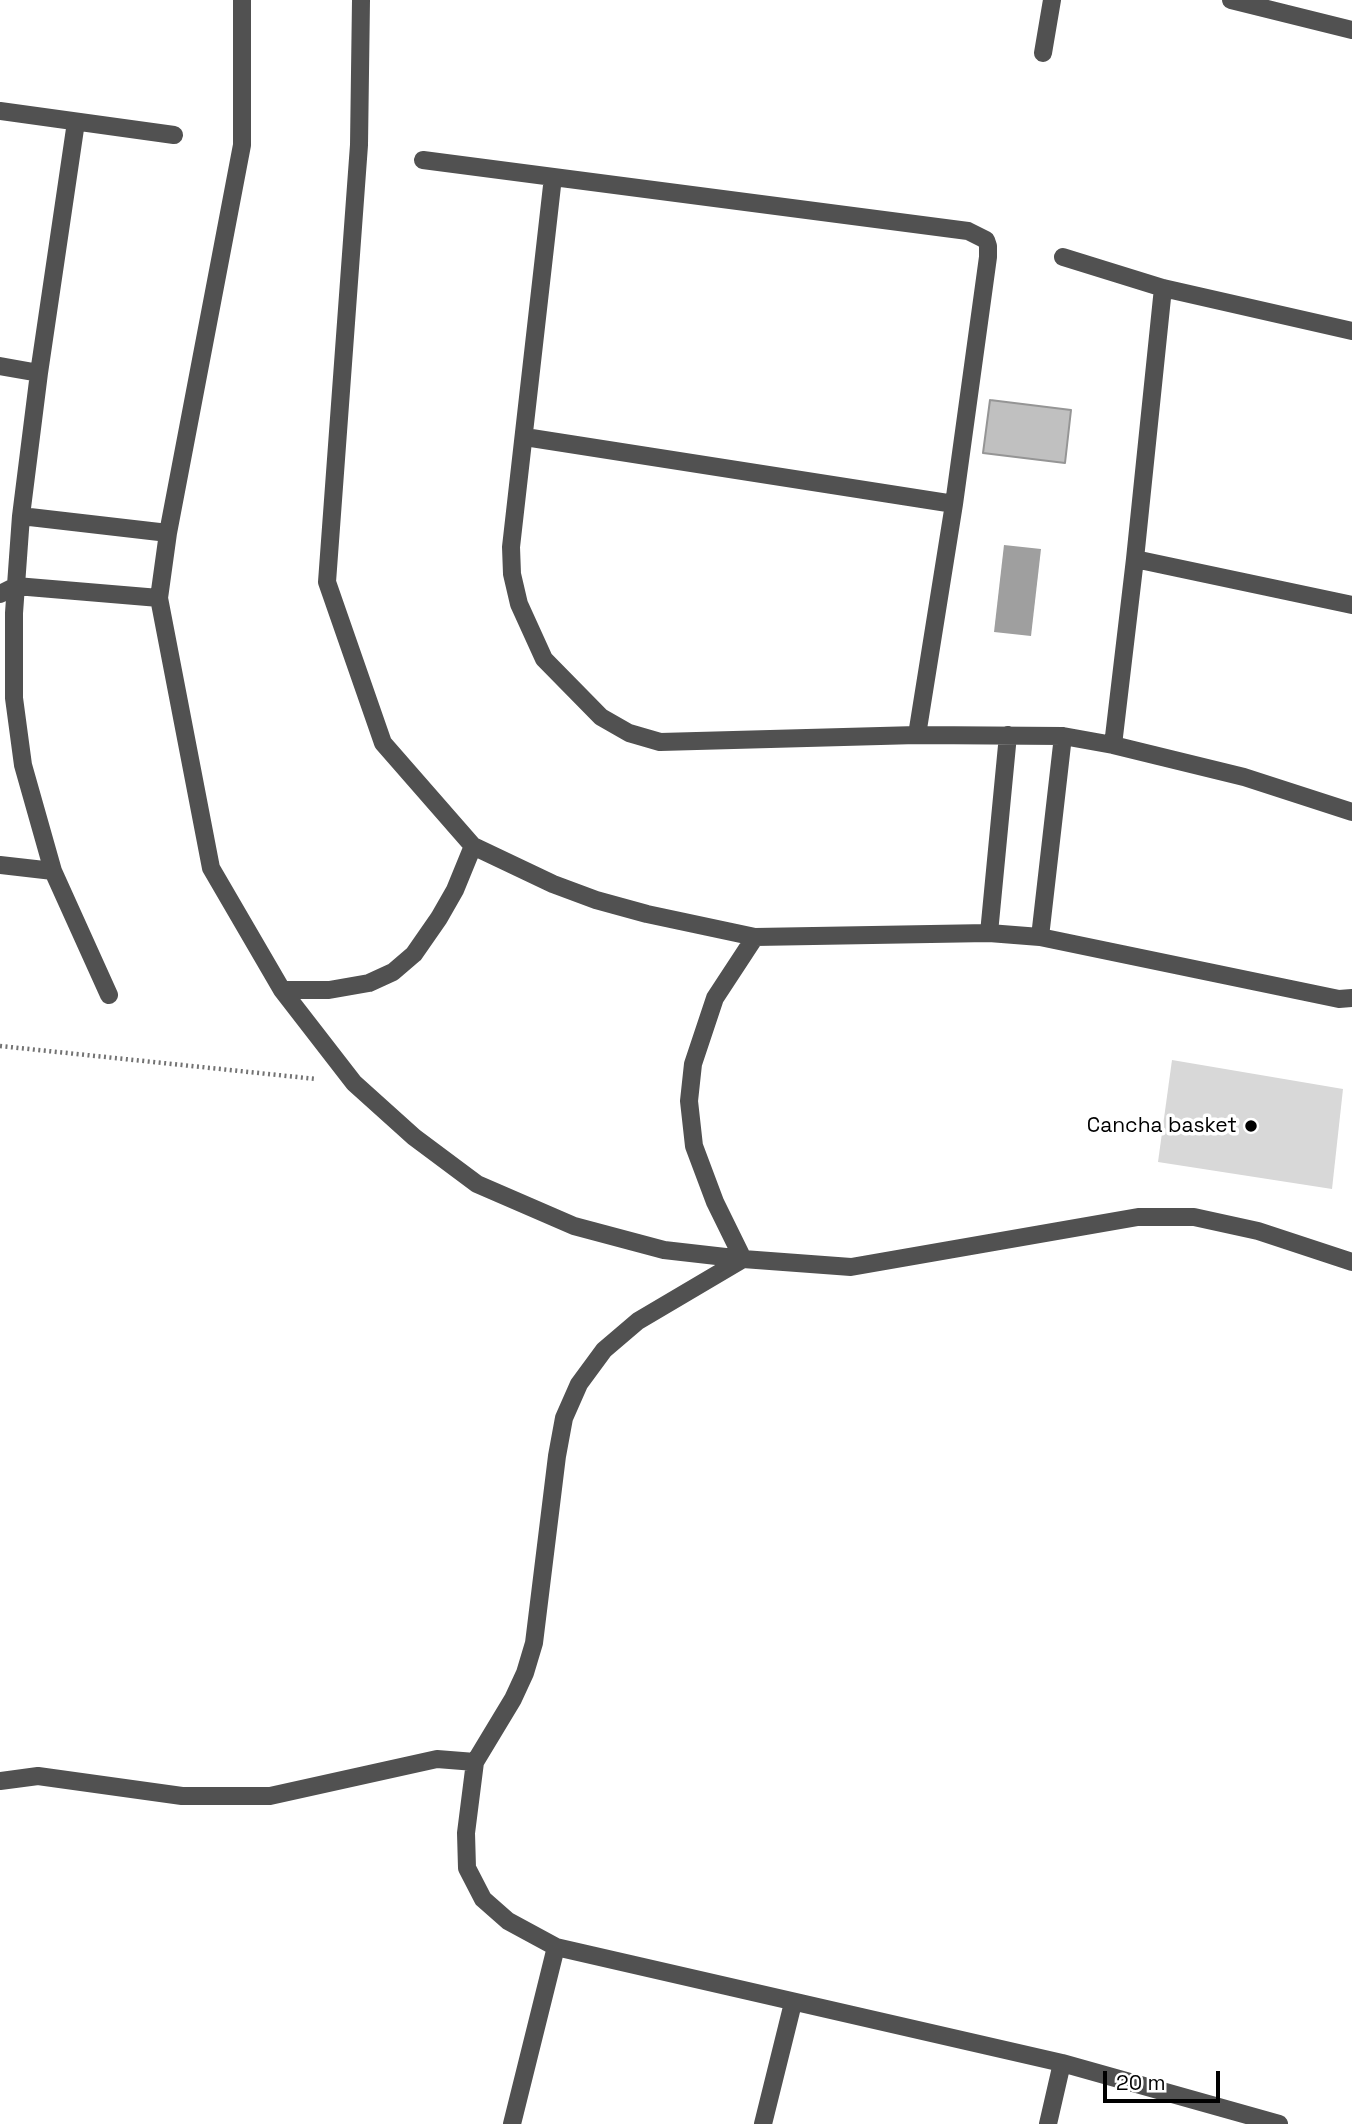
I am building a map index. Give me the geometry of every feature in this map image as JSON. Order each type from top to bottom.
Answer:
[{"type":"street","points":[[242,0],[242,145],[168,533],[159,598],[211,869],[282,990],[354,1083],[414,1137],[477,1184],[574,1226],[664,1250],[851,1267],[1138,1217],[1194,1217],[1258,1231],[1352,1262]]},
{"type":"street","points":[[361,0],[359,145],[327,582],[383,743],[473,846],[553,884],[596,900],[755,937],[989,933],[1040,937],[1329,997],[1352,998]]},
{"type":"street","points":[[1043,53],[1052,0]]},
{"type":"street","points":[[1231,0],[1352,30]]},
{"type":"street","points":[[0,111],[174,135]]},
{"type":"street","points":[[76,122],[21,516],[8,590],[14,698],[23,765],[53,871],[109,995]]},
{"type":"street","points":[[423,160],[968,231],[986,240],[988,257],[954,504],[917,736]]},
{"type":"street","points":[[553,177],[511,547],[512,574],[519,604],[544,659],[601,717],[629,733],[660,742],[917,736],[1063,736],[1113,745],[1244,777],[1352,812]]},
{"type":"street","points":[[1063,257],[1163,288],[1352,331]]},
{"type":"street","points":[[1113,745],[1163,288]]},
{"type":"street","points":[[0,366],[39,373]]},
{"type":"street","points":[[525,437],[954,504]]},
{"type":"street","points":[[21,516],[168,533]]},
{"type":"street","points":[[1135,559],[1352,605]]},
{"type":"street","points":[[8,590],[159,598]]},
{"type":"street","points":[[989,933],[1008,735]]},
{"type":"street","points":[[1040,937],[1063,736]]},
{"type":"street","points":[[282,990],[329,990],[369,983],[393,972],[414,954],[439,918],[473,846]]},
{"type":"street","points":[[0,865],[53,871]]},
{"type":"street","points":[[743,1259],[715,1202],[694,1146],[689,1101],[693,1064],[715,998],[755,937]]},
{"type":"street","points":[[743,1259],[638,1321],[604,1350],[579,1384],[564,1418],[534,1643],[525,1673],[513,1699],[475,1762],[466,1833],[467,1868],[483,1899],[508,1921],[556,1947],[1062,2063],[1279,2124]]},
{"type":"street","points":[[0,1781],[38,1776],[182,1796],[270,1796],[438,1759],[475,1762]]},
{"type":"street","points":[[512,2124],[556,1947]]},
{"type":"street","points":[[763,2124],[793,2003]]},
{"type":"street","points":[[1048,2124],[1062,2063]]},
{"type":"path","points":[[0,1046],[354,1083]]},
{"type":"shaded area","points":[[1004,545],[1041,549],[1031,636],[994,632]]},
{"type":"shaded area","name":"Cancha basket","points":[[1172,1060],[1343,1089],[1332,1189],[1158,1162]]},
{"type":"building","points":[[990,400],[1071,410],[1065,463],[983,453]]},
{"type":"place","name":"Cancha basket","points":[[1251,1126]]}]
